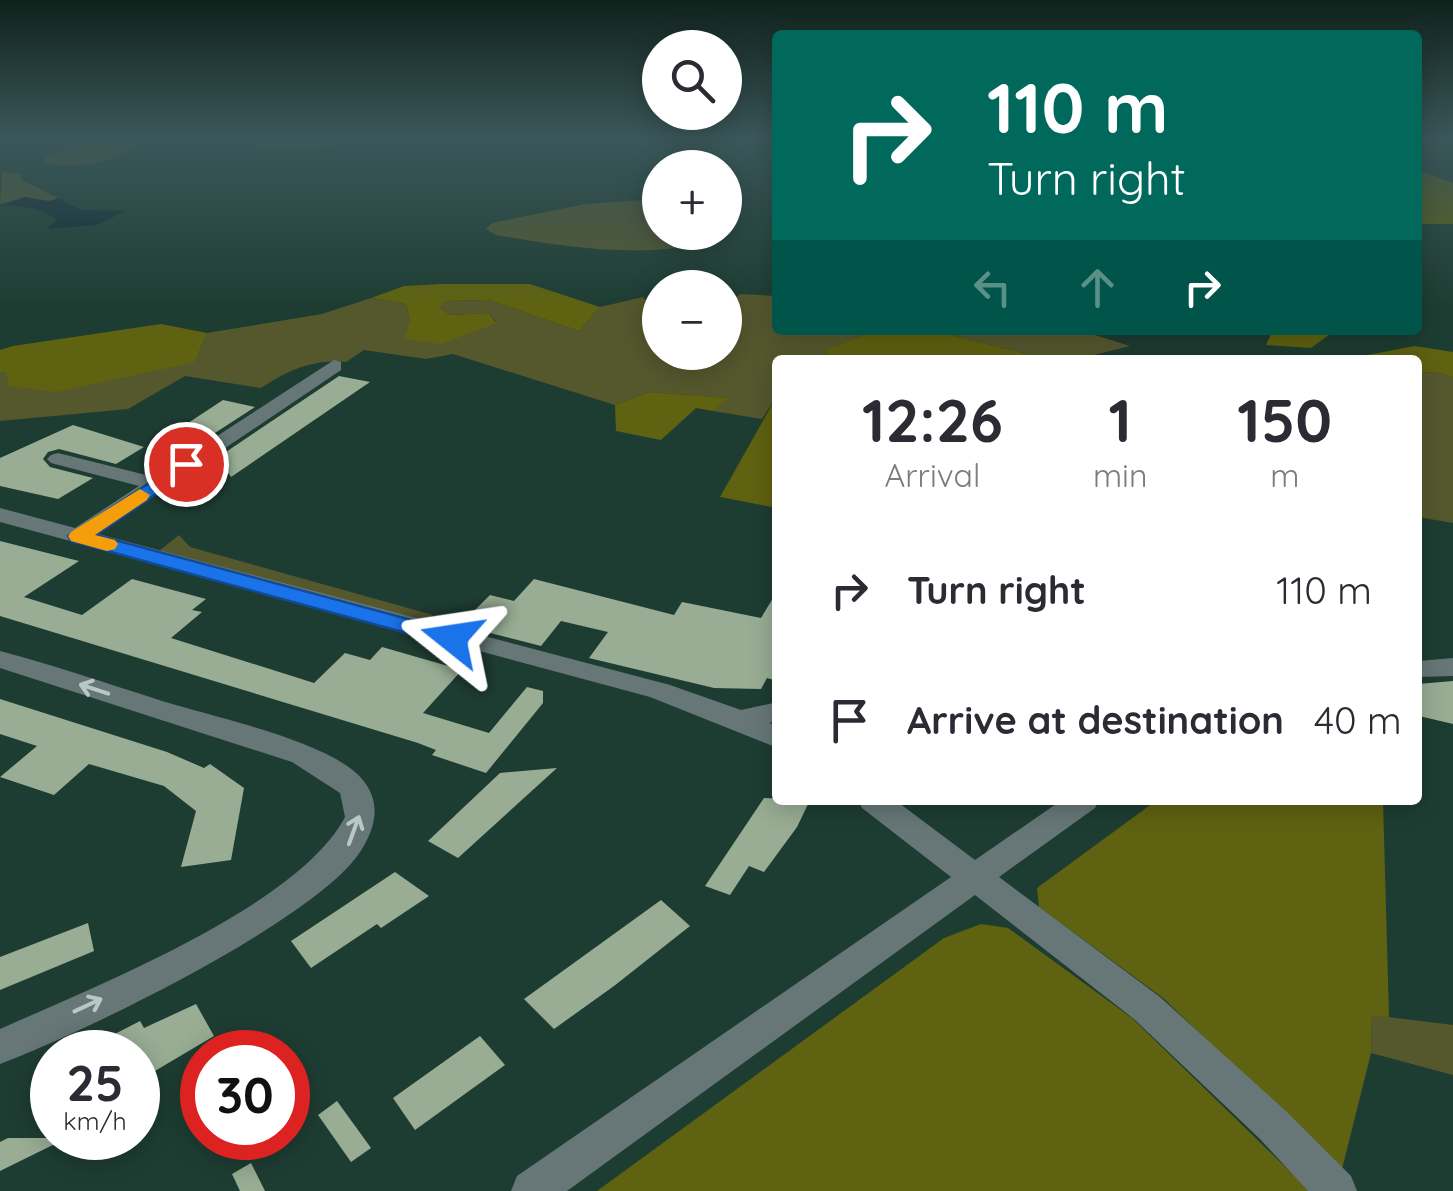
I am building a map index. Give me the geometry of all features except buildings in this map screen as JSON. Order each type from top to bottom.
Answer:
[{"type":"street","points":[[78,536],[334,366]]},
{"type":"street","points":[[58,460],[157,484]]},
{"type":"street","points":[[0,515],[660,691],[772,735]]},
{"type":"street","points":[[0,659],[302,755],[334,770],[348,784],[359,799],[360,817],[353,841],[333,865],[261,915],[144,979],[0,1047]]},
{"type":"street","points":[[1422,669],[1453,667]]},
{"type":"street","points":[[740,720],[772,712]]},
{"type":"street","points":[[879,805],[1146,1008],[1336,1191]]},
{"type":"street","points":[[532,1191],[1077,805]]},
{"type":"green space","points":[[1,195],[51,195],[58,198],[49,202],[25,197],[0,204]]},
{"type":"green space","points":[[642,200],[642,250],[580,247],[496,235],[486,229],[492,223],[585,204]]},
{"type":"green space","points":[[742,294],[772,296],[772,335],[864,335],[828,349],[827,355],[772,355],[772,404],[762,419],[713,411],[727,398],[649,392],[615,405],[453,354],[426,359],[364,350],[346,362],[301,367],[261,388],[185,376],[128,409],[0,421],[0,372],[195,362],[207,333],[322,314],[371,298],[406,304],[410,322],[473,330],[497,322],[488,313],[451,315],[439,308],[446,301],[488,300],[579,331],[600,307],[642,297],[642,370],[742,370]]},
{"type":"green space","points":[[950,335],[1095,335],[1130,346],[1094,355],[1032,355]]},
{"type":"green space","points":[[1422,373],[1453,377],[1453,523],[1422,518]]},
{"type":"green space","points":[[179,535],[190,547],[433,615],[424,623],[159,551]]},
{"type":"green space","points":[[1372,1015],[1453,1025],[1453,1075],[1371,1053]]},
{"type":"shaded area","points":[[1422,195],[1453,195],[1453,224],[1422,224]]},
{"type":"shaded area","points":[[530,284],[600,307],[579,331],[488,300],[446,301],[439,308],[451,315],[488,313],[497,323],[440,344],[404,339],[410,322],[406,304],[371,298],[404,286]]},
{"type":"shaded area","points":[[161,324],[207,333],[195,362],[56,392],[9,386],[6,372],[0,372],[0,350],[13,346]]},
{"type":"shaded area","points":[[864,335],[950,335],[1032,355],[826,355],[827,349]]},
{"type":"shaded area","points":[[1271,335],[1329,335],[1311,348],[1266,345]]},
{"type":"shaded area","points":[[1415,346],[1453,352],[1453,377],[1422,373],[1422,355],[1368,355]]},
{"type":"shaded area","points":[[649,392],[729,398],[713,411],[696,408],[661,440],[616,431],[615,405]]},
{"type":"shaded area","points":[[772,405],[772,507],[720,497]]},
{"type":"shaded area","points":[[1150,805],[1383,805],[1389,1017],[1372,1016],[1371,1053],[1342,1169],[1163,998],[1039,907],[1037,888]]},
{"type":"shaded area","points":[[981,924],[1008,928],[1132,1018],[1310,1191],[597,1191],[944,938]]},
{"type":"water","points":[[25,197],[49,201],[58,198],[81,210],[125,211],[97,225],[47,229],[57,220],[43,212],[0,206]]},
{"type":"slow traffic","points":[[107,544],[78,536],[140,495]]},
{"type":"route","points":[[186,464],[78,536],[452,638]]}]
